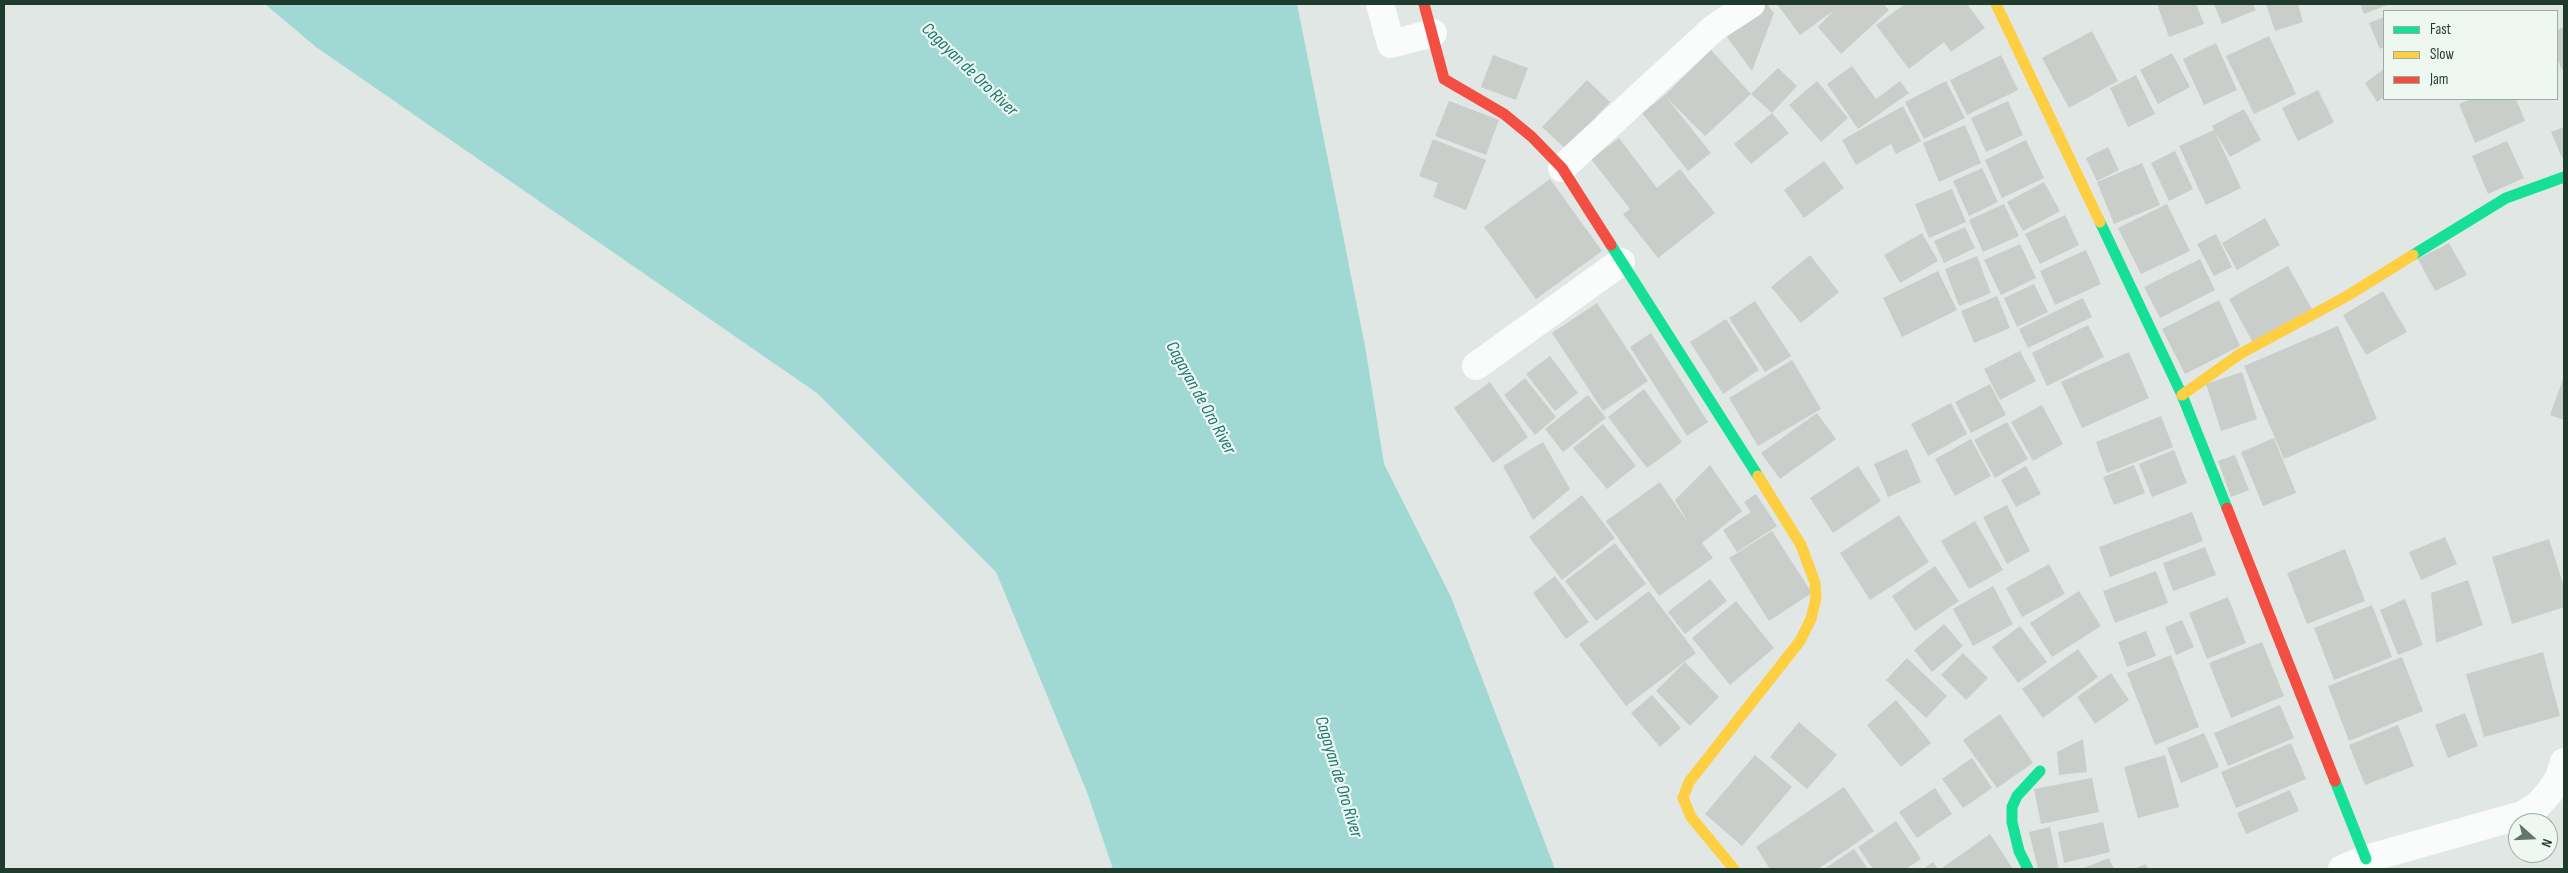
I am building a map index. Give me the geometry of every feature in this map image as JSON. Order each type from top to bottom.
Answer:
[{"type":"street","points":[[1380,4],[1391,44],[1432,33]]},
{"type":"street","points":[[1424,4],[1444,79],[1504,114],[1532,136],[1562,168],[1801,545],[1809,562],[1815,583],[1816,598],[1811,619],[1800,641],[1689,782],[1683,798],[1691,817],[1734,869]]},
{"type":"street","points":[[1562,168],[1714,28],[1751,4]]},
{"type":"street","points":[[1996,4],[2182,394],[2366,859]]},
{"type":"street","points":[[2182,394],[2240,354],[2347,296],[2506,198],[2564,177]]},
{"type":"street","points":[[1476,366],[1621,262]]},
{"type":"street","points":[[2342,869],[2366,859],[2522,815],[2537,806],[2549,793],[2559,778],[2564,762]]},
{"type":"street","points":[[2028,869],[2019,851],[2012,822],[2012,807],[2017,796],[2040,771]]},
{"type":"water","name":"Cagayan de Oro River","points":[[265,4],[1297,4],[1365,346],[1384,464],[1451,597],[1555,869],[1113,869],[1087,792],[996,572],[817,393],[316,47]]},
{"type":"building","points":[[1753,4],[1767,4],[1774,13],[1752,71],[1721,29]]},
{"type":"building","points":[[1777,4],[1884,4],[1889,10],[1841,54],[1818,27],[1833,11],[1800,35]]},
{"type":"building","points":[[1905,4],[1967,4],[1985,28],[1951,52],[1944,42],[1909,69],[1876,25]]},
{"type":"building","points":[[2157,4],[2196,4],[2204,24],[2169,37]]},
{"type":"building","points":[[2214,4],[2253,4],[2256,10],[2222,24]]},
{"type":"building","points":[[2266,4],[2298,4],[2303,22],[2275,31]]},
{"type":"building","points":[[2360,4],[2390,4],[2364,14]]},
{"type":"building","points":[[2383,17],[2383,48],[2380,49],[2369,23]]},
{"type":"building","points":[[2564,27],[2564,69],[2562,70],[2558,60],[2558,30]]},
{"type":"building","points":[[2092,31],[2118,81],[2069,108],[2042,58]]},
{"type":"building","points":[[2269,36],[2296,94],[2254,114],[2226,56]]},
{"type":"building","points":[[2216,43],[2237,90],[2204,105],[2183,59]]},
{"type":"building","points":[[1711,50],[1751,94],[1705,136],[1666,97],[1711,153],[1688,171],[1642,113],[1665,95]]},
{"type":"building","points":[[2172,53],[2190,87],[2158,104],[2140,70]]},
{"type":"building","points":[[1493,55],[1528,68],[1516,100],[1481,87]]},
{"type":"building","points":[[2001,55],[2018,90],[1967,115],[1950,80]]},
{"type":"building","points":[[1852,66],[1876,99],[1900,81],[1909,93],[1858,129],[1827,84]]},
{"type":"building","points":[[1778,68],[1797,86],[1772,113],[1751,94]]},
{"type":"building","points":[[2383,70],[2383,98],[2377,102],[2365,83]]},
{"type":"building","points":[[2136,75],[2155,114],[2128,127],[2110,88]]},
{"type":"building","points":[[1587,80],[1610,102],[1566,149],[1542,127]]},
{"type":"building","points":[[1817,81],[1848,118],[1821,142],[1789,105]]},
{"type":"building","points":[[1946,81],[1965,118],[1924,139],[1905,102]]},
{"type":"building","points":[[2318,90],[2334,122],[2298,141],[2282,108]]},
{"type":"building","points":[[2469,100],[2516,100],[2525,121],[2475,143],[2459,104]]},
{"type":"building","points":[[1449,101],[1499,120],[1486,155],[1435,136]]},
{"type":"building","points":[[2008,101],[2023,135],[1986,152],[1971,118]]},
{"type":"building","points":[[1903,106],[1921,141],[1896,154],[1891,144],[1856,165],[1842,140]]},
{"type":"building","points":[[2244,109],[2261,140],[2230,157],[2215,132],[2241,188],[2206,205],[2179,146],[2214,130],[2212,126]]},
{"type":"building","points":[[1772,113],[1789,133],[1751,164],[1734,144]]},
{"type":"building","points":[[1965,125],[1981,163],[1939,182],[1923,143]]},
{"type":"building","points":[[2564,127],[2564,157],[2562,158],[2551,132]]},
{"type":"building","points":[[1619,138],[1657,188],[1680,169],[1715,213],[1658,258],[1623,214],[1630,209],[1591,159]]},
{"type":"building","points":[[1433,139],[1486,160],[1466,210],[1433,197],[1438,183],[1419,176]]},
{"type":"building","points":[[2026,140],[2044,178],[2002,198],[1985,160]]},
{"type":"building","points":[[2507,141],[2524,178],[2488,194],[2472,156]]},
{"type":"building","points":[[2108,147],[2119,170],[2097,181],[2086,158]]},
{"type":"building","points":[[2175,151],[2193,189],[2169,201],[2151,163]]},
{"type":"building","points":[[1824,161],[1844,188],[1804,218],[1784,190]]},
{"type":"building","points":[[2142,163],[2160,205],[2114,224],[2097,182]]},
{"type":"building","points":[[1982,168],[1998,202],[1969,216],[1953,181]]},
{"type":"building","points":[[1550,179],[1602,251],[1536,299],[1484,227]]},
{"type":"building","points":[[2044,182],[2060,211],[2023,231],[2007,202]]},
{"type":"building","points":[[1952,189],[1966,222],[1929,238],[1915,204]]},
{"type":"building","points":[[2004,204],[2019,236],[1983,252],[1969,220]]},
{"type":"building","points":[[2167,204],[2190,251],[2141,274],[2118,228]]},
{"type":"building","points":[[2065,215],[2079,245],[2040,264],[2025,234]]},
{"type":"building","points":[[2265,218],[2280,245],[2237,270],[2222,243]]},
{"type":"building","points":[[1965,227],[1975,248],[1944,263],[1934,241]]},
{"type":"building","points":[[1922,233],[1938,261],[1900,283],[1884,255]]},
{"type":"building","points":[[2216,234],[2232,267],[2214,276],[2197,244]]},
{"type":"building","points":[[2449,243],[2467,275],[2435,291],[2418,259]]},
{"type":"building","points":[[2020,244],[2036,278],[2001,295],[1984,260]]},
{"type":"building","points":[[2086,250],[2101,284],[2055,305],[2040,271]]},
{"type":"building","points":[[1810,255],[1839,292],[1801,323],[1771,287]]},
{"type":"building","points":[[1977,256],[1991,293],[1959,306],[1945,269]]},
{"type":"building","points":[[2200,259],[2215,290],[2160,318],[2144,287]]},
{"type":"building","points":[[2288,266],[2312,309],[2253,343],[2229,299]]},
{"type":"building","points":[[1938,271],[1957,310],[1902,337],[1883,298]]},
{"type":"building","points":[[2034,284],[2048,312],[2017,327],[2004,298]]},
{"type":"building","points":[[2383,291],[2407,332],[2366,355],[2343,315]]},
{"type":"building","points":[[1997,296],[2010,328],[1974,343],[1961,311]]},
{"type":"building","points":[[2083,298],[2092,317],[2028,348],[2019,329]]},
{"type":"building","points":[[2219,300],[2240,346],[2185,374],[2162,329]]},
{"type":"building","points":[[1755,301],[1791,356],[1765,372],[1729,318]]},
{"type":"building","points":[[1597,303],[1648,381],[1603,411],[1552,333]]},
{"type":"building","points":[[1726,319],[1759,370],[1723,394],[1690,342]]},
{"type":"building","points":[[2088,325],[2104,357],[2047,386],[2032,353]]},
{"type":"building","points":[[2338,326],[2377,419],[2284,459],[2244,366]]},
{"type":"building","points":[[1651,333],[1708,422],[1687,436],[1630,347]]},
{"type":"building","points":[[2020,351],[2036,381],[2000,400],[1984,369]]},
{"type":"building","points":[[2129,352],[2149,398],[2082,428],[2061,382]]},
{"type":"building","points":[[1550,356],[1578,393],[1555,411],[1526,374]]},
{"type":"building","points":[[1792,360],[1821,409],[1758,446],[1729,398]]},
{"type":"building","points":[[2242,372],[2257,419],[2221,431],[2206,384]]},
{"type":"building","points":[[1525,378],[1556,417],[1535,435],[1504,395]]},
{"type":"building","points":[[2564,379],[2564,420],[2550,415]]},
{"type":"building","points":[[1490,382],[1528,437],[1493,463],[1454,408]]},
{"type":"building","points":[[1990,384],[2006,415],[1971,433],[1955,402]]},
{"type":"building","points":[[1644,389],[1682,442],[1647,468],[1608,417]]},
{"type":"building","points":[[1588,395],[1606,418],[1563,452],[1545,429]]},
{"type":"building","points":[[1951,403],[1967,434],[1928,456],[1911,424]]},
{"type":"building","points":[[2042,405],[2063,444],[2033,461],[2011,422]]},
{"type":"building","points":[[1817,413],[1836,439],[1780,479],[1761,453]]},
{"type":"building","points":[[2161,416],[2173,447],[2107,473],[2096,442]]},
{"type":"building","points":[[2007,422],[2028,459],[1995,478],[1974,440]]},
{"type":"building","points":[[1603,424],[1636,466],[1607,489],[1573,448]]},
{"type":"building","points":[[2274,438],[2296,493],[2263,506],[2241,452]]},
{"type":"building","points":[[1971,439],[1991,476],[1955,496],[1935,459]]},
{"type":"building","points":[[1543,442],[1570,489],[1533,520],[1503,466]]},
{"type":"building","points":[[1907,449],[1921,482],[1888,497],[1874,464]]},
{"type":"building","points":[[2174,450],[2187,483],[2152,497],[2139,464]]},
{"type":"building","points":[[2235,455],[2249,490],[2231,497],[2218,461]]},
{"type":"building","points":[[1710,465],[1742,511],[1702,543],[1713,558],[1659,596],[1606,521],[1660,482],[1689,524],[1675,500]]},
{"type":"building","points":[[2134,465],[2145,493],[2114,505],[2103,477]]},
{"type":"building","points":[[1858,466],[1881,501],[1833,533],[1810,498]]},
{"type":"building","points":[[2026,466],[2041,494],[2016,507],[2001,480]]},
{"type":"building","points":[[1756,494],[1777,526],[1737,552],[1723,530],[1751,512],[1744,502]]},
{"type":"building","points":[[1582,495],[1615,538],[1562,580],[1529,537]]},
{"type":"building","points":[[2007,505],[2030,551],[2007,564],[1983,517]]},
{"type":"building","points":[[2192,512],[2203,541],[2110,577],[2099,547]]},
{"type":"building","points":[[1899,515],[1929,562],[1870,600],[1840,553]]},
{"type":"building","points":[[1975,521],[2003,570],[1969,589],[1941,541]]},
{"type":"building","points":[[1772,531],[1812,593],[1769,621],[1729,558]]},
{"type":"building","points":[[2445,537],[2457,564],[2421,580],[2409,552]]},
{"type":"building","points":[[2549,539],[2564,587],[2564,607],[2512,624],[2492,557]]},
{"type":"building","points":[[1615,543],[1646,584],[1596,621],[1565,581]]},
{"type":"building","points":[[2205,547],[2216,575],[2173,591],[2163,563]]},
{"type":"building","points":[[2345,549],[2365,601],[2307,624],[2287,573]]},
{"type":"building","points":[[2049,564],[2065,594],[2022,617],[2006,588]]},
{"type":"building","points":[[1935,566],[1959,601],[1915,631],[1892,596]]},
{"type":"building","points":[[2156,571],[2168,603],[2115,623],[2103,591]]},
{"type":"building","points":[[1555,576],[1589,622],[1566,639],[1533,593]]},
{"type":"building","points":[[1710,579],[1727,601],[1685,634],[1668,612]]},
{"type":"building","points":[[2468,580],[2483,625],[2436,643],[2431,593]]},
{"type":"building","points":[[1993,586],[2013,624],[1973,646],[1953,609]]},
{"type":"building","points":[[1649,591],[1696,653],[1626,706],[1579,644]]},
{"type":"building","points":[[2079,591],[2101,626],[2052,657],[2030,623]]},
{"type":"building","points":[[2228,597],[2246,643],[2207,659],[2189,613]]},
{"type":"building","points":[[2405,599],[2423,645],[2398,655],[2380,610]]},
{"type":"building","points":[[1736,601],[1774,648],[1730,685],[1692,638]]},
{"type":"building","points":[[2372,605],[2392,657],[2334,680],[2314,628]]},
{"type":"building","points":[[2182,620],[2194,647],[2176,655],[2165,627]]},
{"type":"building","points":[[1944,624],[1963,646],[1932,672],[1914,650]]},
{"type":"building","points":[[2020,626],[2047,662],[2018,683],[1992,647]]},
{"type":"building","points":[[2146,631],[2156,656],[2127,667],[2118,642]]},
{"type":"building","points":[[2262,642],[2284,696],[2231,718],[2209,663]]},
{"type":"building","points":[[2078,649],[2098,677],[2043,718],[2022,689]]},
{"type":"building","points":[[2543,652],[2560,716],[2484,737],[2466,674]]},
{"type":"building","points":[[1963,653],[1988,678],[1966,700],[1941,675]]},
{"type":"building","points":[[2171,655],[2199,727],[2155,745],[2127,673]]},
{"type":"building","points":[[2402,657],[2423,711],[2349,741],[2328,686]]},
{"type":"building","points":[[1907,658],[1947,696],[1926,718],[1886,680]]},
{"type":"building","points":[[1685,662],[1719,697],[1690,726],[1656,691]]},
{"type":"building","points":[[2111,673],[2129,700],[2095,724],[2077,697]]},
{"type":"building","points":[[1652,695],[1681,728],[1660,747],[1631,713]]},
{"type":"building","points":[[1896,700],[1931,743],[1901,767],[1867,725]]},
{"type":"building","points":[[2280,705],[2294,738],[2228,766],[2214,733]]},
{"type":"building","points":[[2465,713],[2478,746],[2448,758],[2435,725]]},
{"type":"building","points":[[2000,714],[2033,763],[1997,788],[1963,740]]},
{"type":"building","points":[[1799,722],[1837,755],[1807,789],[1770,757]]},
{"type":"building","points":[[2398,725],[2414,766],[2365,785],[2349,745]]},
{"type":"building","points":[[2204,733],[2219,767],[2181,783],[2167,748]]},
{"type":"building","points":[[2083,739],[2087,772],[2059,775],[2057,752]]},
{"type":"building","points":[[2291,743],[2306,779],[2236,808],[2221,772]]},
{"type":"building","points":[[1755,755],[1792,787],[1742,846],[1705,814]]},
{"type":"building","points":[[2165,755],[2179,807],[2138,818],[2124,767]]},
{"type":"building","points":[[1972,758],[1992,788],[1963,808],[1942,779]]},
{"type":"building","points":[[2092,778],[2099,812],[2041,824],[2034,789]]},
{"type":"building","points":[[1844,787],[1874,831],[1818,869],[1770,869],[1756,847]]},
{"type":"building","points":[[1935,788],[1952,814],[1917,838],[1899,812]]},
{"type":"building","points":[[2290,790],[2299,811],[2246,834],[2237,813]]},
{"type":"building","points":[[1896,821],[1921,859],[1906,869],[1873,869],[1858,847]]},
{"type":"building","points":[[2103,822],[2110,852],[2064,863],[2058,832]]},
{"type":"building","points":[[2050,827],[2059,869],[2038,869],[2029,832]]},
{"type":"building","points":[[1990,834],[2013,869],[1942,868]]},
{"type":"building","points":[[1854,849],[1868,869],[1824,869]]},
{"type":"building","points":[[2109,858],[2114,869],[2081,869]]},
{"type":"building","points":[[1933,862],[1938,869],[1923,869]]},
{"type":"building","points":[[2146,864],[2148,869],[2133,869]]},
{"type":"traffic: fast","points":[[2413,255],[2506,198],[2564,177]]},
{"type":"traffic: fast","points":[[2100,222],[2182,395],[2227,508]]},
{"type":"traffic: fast","points":[[1611,245],[1758,476]]},
{"type":"traffic: fast","points":[[2028,869],[2019,851],[2012,822],[2012,807],[2017,796],[2040,771]]},
{"type":"traffic: fast","points":[[2335,781],[2366,859]]},
{"type":"traffic: slow","points":[[1996,4],[2100,222]]},
{"type":"traffic: slow","points":[[2182,395],[2240,354],[2347,296],[2413,255]]},
{"type":"traffic: slow","points":[[1734,869],[1691,817],[1683,798],[1689,782],[1800,641],[1811,619],[1816,598],[1815,583],[1801,545],[1758,476]]},
{"type":"traffic: jam","points":[[1424,4],[1444,79],[1504,114],[1532,137],[1562,168],[1611,245]]},
{"type":"traffic: jam","points":[[2227,508],[2335,781]]}]
